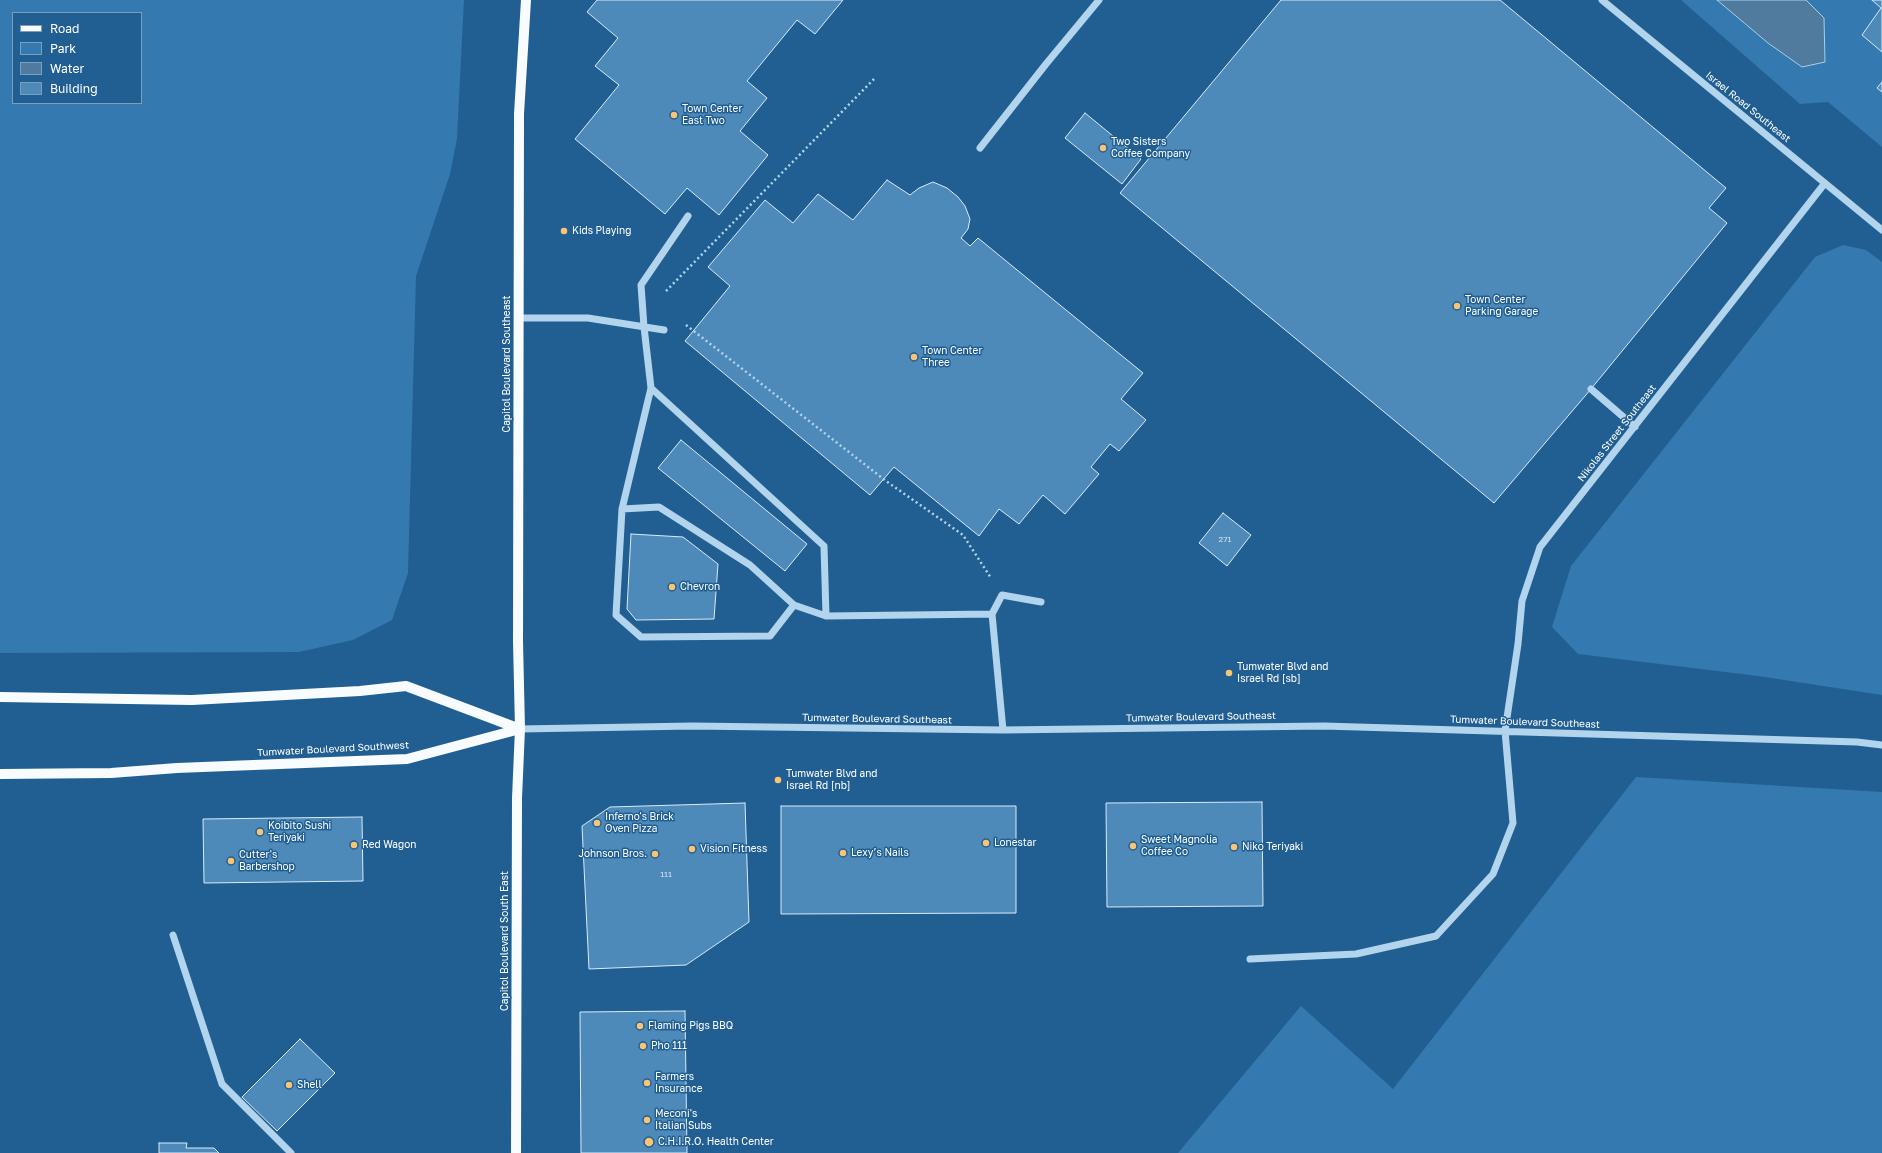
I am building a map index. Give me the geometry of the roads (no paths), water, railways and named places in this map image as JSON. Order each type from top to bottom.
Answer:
[{"type":"main road","name":"Capitol Boulevard Southeast","points":[[520,729],[518,641],[519,114],[526,0]]},
{"type":"main road","points":[[0,697],[192,700],[360,691],[406,686],[520,729]]},
{"type":"main road","name":"Tumwater Boulevard Southwest","points":[[0,774],[111,773],[177,768],[407,759],[520,729]]},
{"type":"main road","name":"Capitol Boulevard South East","points":[[516,1153],[517,798],[520,729]]},
{"type":"street","points":[[980,148],[1046,64],[1099,0]]},
{"type":"street","name":"Israel Road Southeast","points":[[1602,0],[1882,230]]},
{"type":"street","name":"Nikolas Street Southeast","points":[[1250,959],[1356,954],[1436,936],[1493,874],[1513,823],[1505,731],[1518,644],[1522,601],[1540,547],[1825,183]]},
{"type":"street","points":[[688,216],[642,285],[644,327],[650,388],[622,509],[616,615],[641,637],[770,636],[794,605]]},
{"type":"street","points":[[519,318],[588,318],[664,330]]},
{"type":"street","points":[[650,388],[824,546],[826,616]]},
{"type":"street","points":[[1591,388],[1635,427]]},
{"type":"street","points":[[622,509],[659,507],[750,565],[794,605],[826,616],[992,614]]},
{"type":"street","points":[[1003,730],[992,614],[1002,595],[1041,602]]},
{"type":"street","name":"Tumwater Boulevard Southeast","points":[[520,729],[692,726],[1003,730],[1324,726],[1850,742],[1882,745]]},
{"type":"street","points":[[173,936],[222,1084],[291,1153]]},
{"type":"water","points":[[1717,0],[1806,0],[1824,18],[1825,62],[1802,67],[1768,43]]},
{"type":"place","name":"Town Center East Two","points":[[674,115]]},
{"type":"place","name":"Two Sisters Coffee Company","points":[[1103,148]]},
{"type":"place","name":"Kids Playing","points":[[564,231]]},
{"type":"place","name":"Town Center Parking Garage","points":[[1457,306]]},
{"type":"place","name":"Town Center Three","points":[[914,357]]},
{"type":"place","name":"Chevron","points":[[672,587]]},
{"type":"place","name":"Tumwater Blvd and Israel Rd [sb]","points":[[1229,673]]},
{"type":"place","name":"Tumwater Blvd and Israel Rd [nb]","points":[[778,780]]},
{"type":"place","name":"Inferno's Brick Oven Pizza","points":[[597,823]]},
{"type":"place","name":"Koibito Sushi Teriyaki","points":[[260,832]]},
{"type":"place","name":"Lonestar","points":[[986,843]]},
{"type":"place","name":"Red Wagon","points":[[354,845]]},
{"type":"place","name":"Sweet Magnolia Coffee Co","points":[[1133,846]]},
{"type":"place","name":"Niko Teriyaki","points":[[1234,847]]},
{"type":"place","name":"Vision Fitness","points":[[692,849]]},
{"type":"place","name":"Lexy’s Nails","points":[[843,853]]},
{"type":"place","name":"Johnson Bros.","points":[[655,854]]},
{"type":"place","name":"Cutter's Barbershop","points":[[231,861]]},
{"type":"place","name":"Flaming Pigs BBQ","points":[[640,1026]]},
{"type":"place","name":"Pho 111","points":[[643,1046]]},
{"type":"place","name":"Farmers Insurance","points":[[647,1083]]},
{"type":"place","name":"Shell","points":[[289,1085]]},
{"type":"place","name":"Meconi's Italian Subs","points":[[647,1120]]},
{"type":"place","name":"C.H.I.R.O. Health Center","points":[[649,1142]]}]
